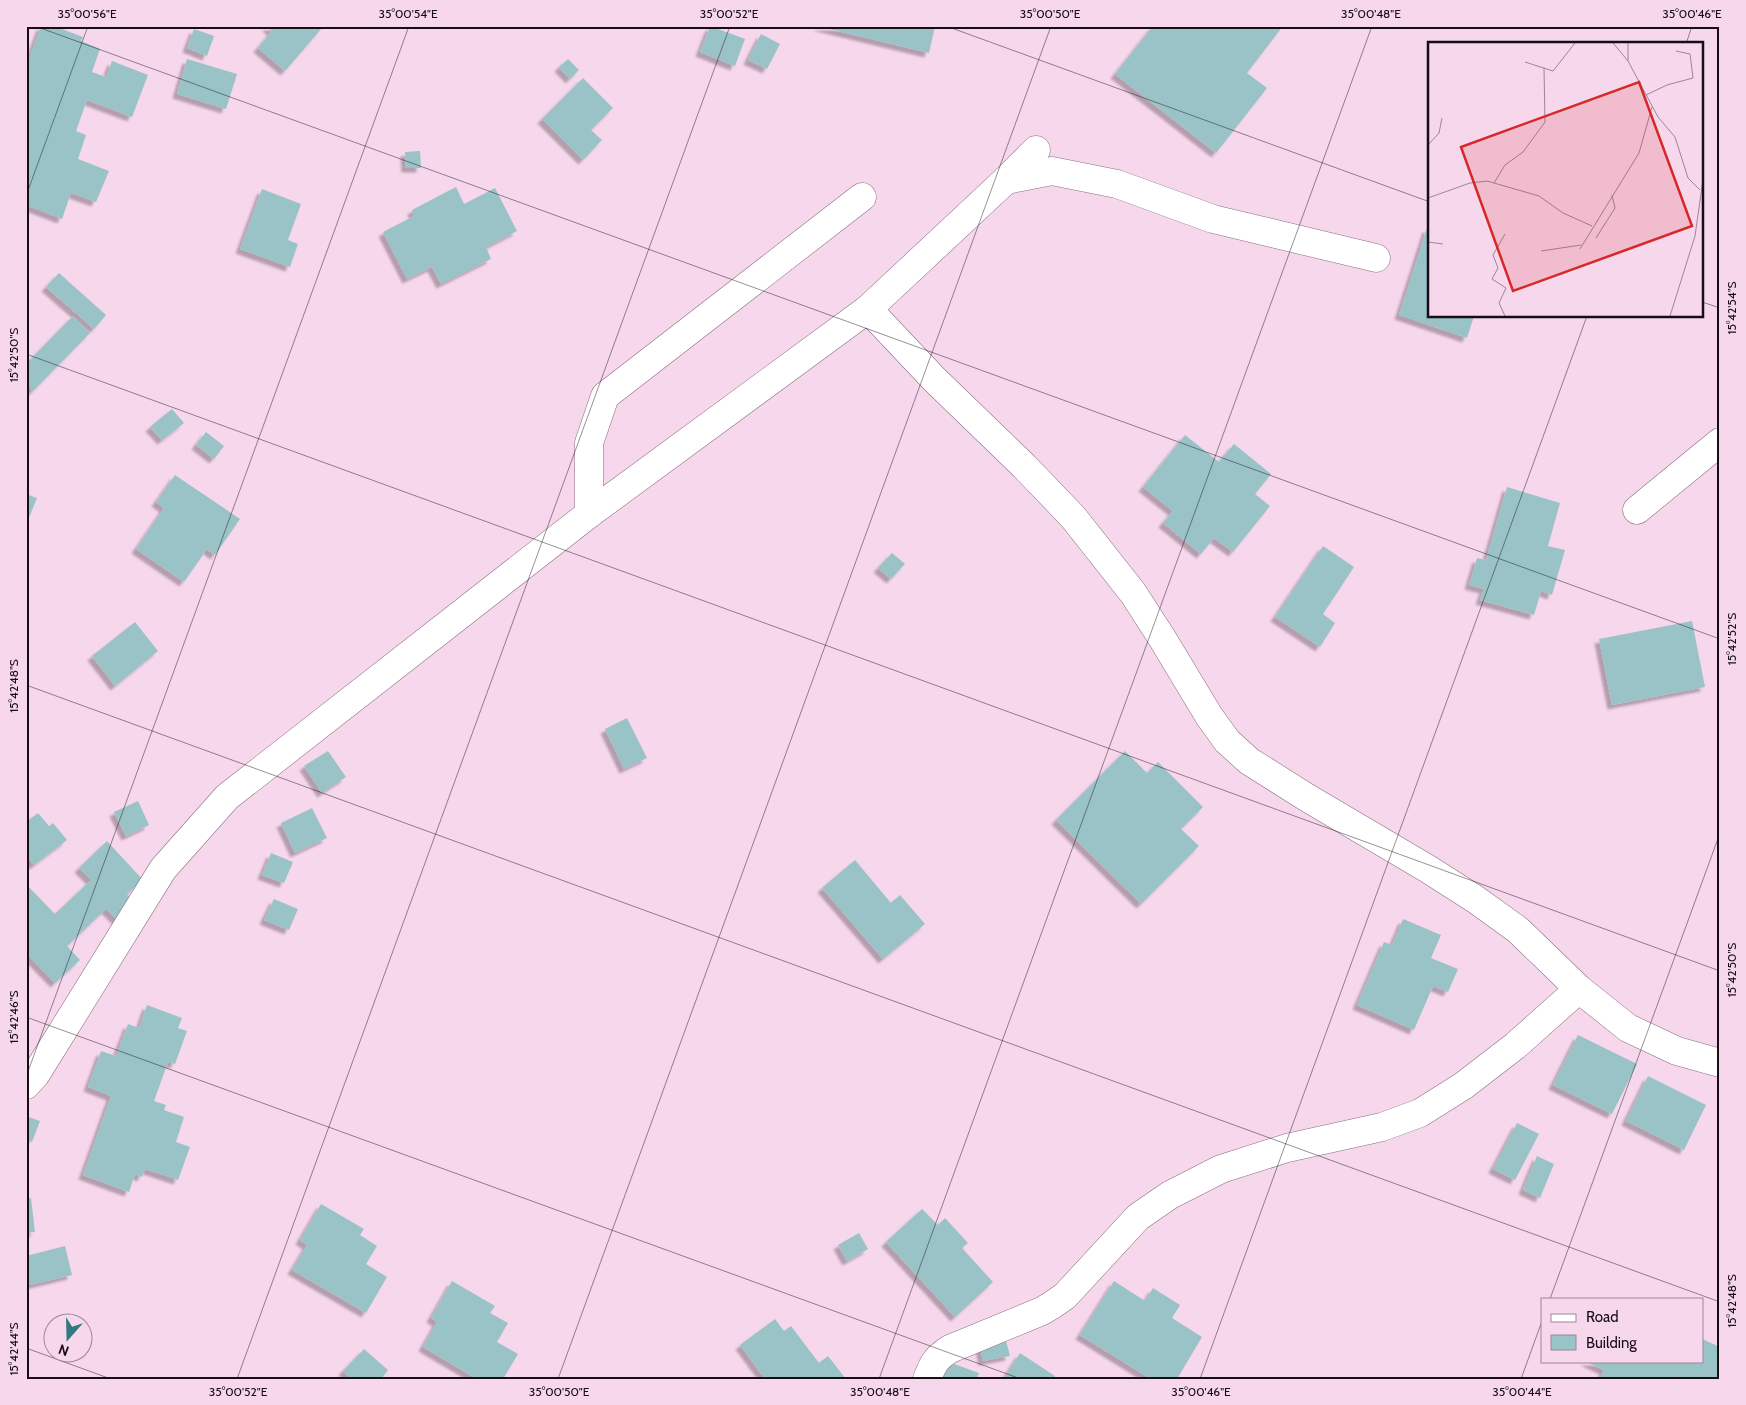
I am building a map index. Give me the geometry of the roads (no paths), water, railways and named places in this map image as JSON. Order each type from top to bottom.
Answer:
[{"type":"street","points":[[26,1085],[36,1074],[163,870],[227,797],[589,514],[868,308],[1036,150]]},
{"type":"street","points":[[1006,180],[1052,171],[1117,184],[1213,219],[1376,258]]},
{"type":"street","points":[[589,514],[589,443],[605,396],[862,197]]},
{"type":"street","points":[[868,308],[934,379],[1024,466],[1073,517],[1133,593],[1208,716],[1227,741],[1250,761],[1475,899],[1518,930],[1579,989],[1628,1028],[1677,1051],[1720,1063]]},
{"type":"street","points":[[1637,510],[1720,442]]},
{"type":"street","points":[[927,1379],[934,1362],[939,1356],[950,1349],[1042,1311],[1065,1296],[1138,1217],[1170,1195],[1230,1166],[1287,1148],[1382,1127],[1420,1113],[1463,1086],[1515,1046],[1579,989]]}]
